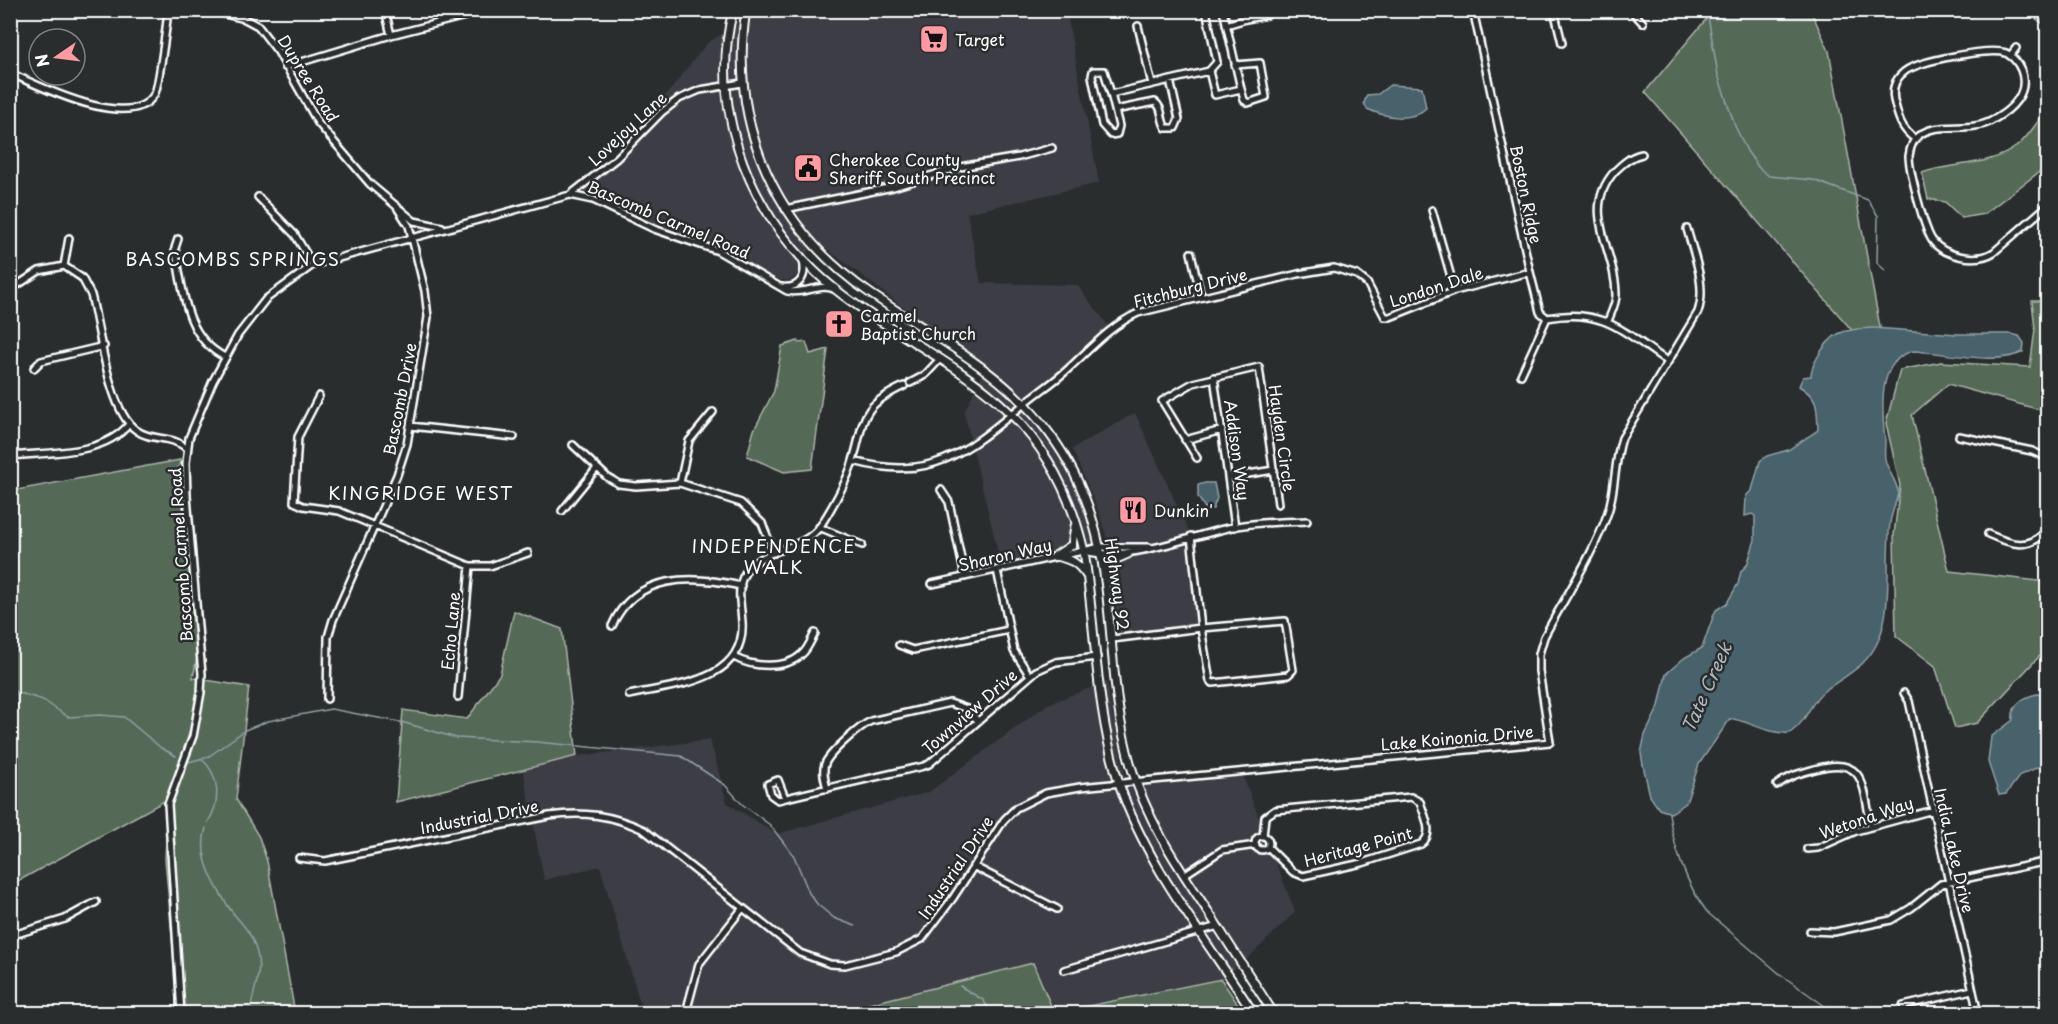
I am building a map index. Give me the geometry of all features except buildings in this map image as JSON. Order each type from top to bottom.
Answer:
[{"type":"main road","name":"Highway 92","points":[[733,10],[724,55],[725,86],[734,136],[745,169],[771,218],[803,260],[835,290],[988,393],[1012,415],[1040,448],[1056,475],[1075,517],[1084,551],[1105,732],[1119,783],[1148,849],[1254,1014]]},
{"type":"main road","name":"Highway 92","points":[[746,10],[741,56],[742,83],[755,147],[768,179],[785,209],[816,249],[848,278],[976,363],[1025,403],[1050,433],[1075,475],[1103,556],[1122,729],[1136,781],[1153,824],[1274,1014]]},
{"type":"main road","points":[[1055,556],[1072,545],[1075,535],[1075,517]]},
{"type":"main road","points":[[1105,576],[1112,561],[1128,554]]},
{"type":"main road","points":[[1055,556],[1070,558],[1078,563],[1088,578]]},
{"type":"street","points":[[10,74],[59,96],[86,104],[128,109],[146,102],[156,92],[168,10]]},
{"type":"street","name":"Dupree Road","points":[[208,10],[245,19],[258,26],[272,44],[318,123],[370,184],[414,221],[448,228]]},
{"type":"street","points":[[385,10],[391,35]]},
{"type":"street","points":[[285,67],[391,35],[489,10]]},
{"type":"street","points":[[1111,94],[1209,71],[1217,62],[1206,10]]},
{"type":"street","points":[[1223,10],[1235,65],[1245,102],[1266,97],[1260,63],[1235,65]]},
{"type":"street","points":[[1246,19],[1248,10]]},
{"type":"street","name":"Boston Ridge","points":[[1473,10],[1530,272],[1540,312],[1547,318]]},
{"type":"street","points":[[1554,10],[1562,42]]},
{"type":"street","points":[[1631,10],[1643,23]]},
{"type":"street","points":[[1226,25],[1267,15]]},
{"type":"street","points":[[1138,26],[1152,84]]},
{"type":"street","points":[[2010,56],[2016,48]]},
{"type":"street","points":[[1915,139],[1901,126],[1894,99],[1894,86],[1902,73],[1917,65],[1987,52],[2010,56],[2018,65],[2023,77],[2022,91],[2013,106],[1986,124],[1972,128],[1933,129],[1915,139],[1909,159],[1928,233],[1941,248],[1972,258],[1990,255],[2045,208],[2048,216]]},
{"type":"street","points":[[1093,71],[1104,71],[1111,94],[1119,130],[1117,134],[1111,135],[1102,125],[1092,76],[1093,71]]},
{"type":"street","points":[[1209,71],[1215,95],[1241,90]]},
{"type":"street","points":[[1115,110],[1155,102],[1161,111],[1163,125],[1166,129],[1175,128],[1179,119],[1170,80]]},
{"type":"street","name":"Lovejoy Lane","points":[[570,195],[618,158],[670,105],[689,94],[742,83]]},
{"type":"street","points":[[785,209],[893,187],[960,167],[1019,157],[1052,148]]},
{"type":"street","points":[[1608,321],[1614,305],[1615,290],[1598,202],[1605,183],[1618,168],[1630,157],[1642,154]]},
{"type":"street","name":"Bascomb Carmel Road","points":[[181,1014],[168,804],[193,736],[202,674],[187,496],[187,449],[202,405],[225,357],[238,335],[266,299],[294,275],[313,265],[415,235],[570,195],[593,200],[654,229],[718,251],[792,292],[824,287],[835,290]]},
{"type":"street","points":[[258,197],[295,235],[313,265]]},
{"type":"street","name":"Dupree Road","points":[[398,209],[415,235]]},
{"type":"street","points":[[1432,210],[1455,291]]},
{"type":"street","points":[[414,221],[415,235]]},
{"type":"street","name":"Lake Koinonia Drive","points":[[1136,781],[1550,742],[1539,671],[1539,654],[1544,637],[1604,522],[1611,501],[1617,453],[1622,438],[1700,305],[1700,282],[1687,229]]},
{"type":"street","name":"Bascomb Drive","points":[[327,699],[328,638],[397,475],[407,444],[428,307],[415,235]]},
{"type":"street","points":[[64,266],[69,238]]},
{"type":"street","points":[[178,239],[175,248],[192,322],[205,343],[225,357]]},
{"type":"street","points":[[1191,253],[1202,297]]},
{"type":"street","points":[[776,284],[787,287],[797,285],[803,277],[803,260]]},
{"type":"street","points":[[10,290],[39,271],[64,266],[82,278],[88,285],[115,399],[129,424],[146,435],[178,440],[187,449]]},
{"type":"street","name":"Fitchburg Drive","points":[[852,461],[894,470],[929,466],[964,450],[1012,415],[1128,317],[1202,297],[1324,268],[1334,268],[1357,275],[1367,283],[1385,317]]},
{"type":"street","name":"London Dale","points":[[1385,317],[1398,316],[1455,291],[1530,272]]},
{"type":"street","points":[[1521,375],[1547,318],[1570,313],[1608,321],[1667,361]]},
{"type":"street","points":[[34,368],[41,361],[104,346]]},
{"type":"street","points":[[629,695],[709,676],[724,668],[734,657],[742,634],[741,586],[752,565],[774,553],[799,544],[819,527],[846,478],[865,414],[877,400],[924,375],[940,359]]},
{"type":"street","name":"Hayden Circle","points":[[1197,458],[1162,401],[1193,383],[1259,367],[1278,504]]},
{"type":"street","name":"Addison Way","points":[[1214,377],[1235,527]]},
{"type":"street","points":[[319,396],[298,436],[294,502],[339,511],[470,566],[490,566],[528,553]]},
{"type":"street","points":[[680,483],[689,441],[713,412]]},
{"type":"street","points":[[10,456],[34,456],[102,443],[124,431],[129,424]]},
{"type":"street","points":[[410,426],[514,437]]},
{"type":"street","points":[[1185,440],[1222,430]]},
{"type":"street","points":[[1959,436],[2032,451],[2048,458]]},
{"type":"street","points":[[573,445],[611,481],[627,486],[680,483],[726,497],[750,508],[762,523],[774,553]]},
{"type":"street","points":[[562,511],[597,468]]},
{"type":"street","points":[[1228,477],[1274,470]]},
{"type":"street","points":[[941,490],[949,502],[965,577]]},
{"type":"street","points":[[1084,551],[1103,556],[1128,554],[1191,536],[1235,527],[1307,521]]},
{"type":"street","points":[[819,527],[862,545]]},
{"type":"street","points":[[1988,534],[2013,544],[2024,545],[2037,540],[2048,528]]},
{"type":"street","points":[[1112,639],[1201,628],[1285,621],[1293,670],[1288,675],[1213,683],[1207,675],[1201,628],[1191,536]]},
{"type":"street","name":"Sharon Way","points":[[932,584],[1101,547],[1151,547]]},
{"type":"street","name":"Echo Lane","points":[[458,697],[470,566]]},
{"type":"street","points":[[997,570],[1017,659],[1030,676]]},
{"type":"street","points":[[612,626],[620,608],[639,591],[695,578],[741,586]]},
{"type":"street","points":[[899,645],[913,650],[1009,630]]},
{"type":"street","points":[[734,657],[754,666],[792,660],[802,654],[815,633]]},
{"type":"street","name":"Townview Drive","points":[[785,798],[929,764],[1030,676],[1056,662],[1097,657]]},
{"type":"street","name":"India Lake Drive","points":[[1904,693],[1909,701],[1978,1014]]},
{"type":"street","points":[[826,789],[823,771],[826,761],[862,725],[871,720],[950,703],[967,709],[978,721]]},
{"type":"street","points":[[1776,784],[1790,776],[1827,765],[1839,763],[1851,767],[1858,772],[1862,782],[1871,826]]},
{"type":"street","name":"Industrial Drive","points":[[299,858],[325,861],[549,816],[573,812],[598,814],[623,820],[644,830],[800,953],[830,964],[853,963],[897,952],[922,939],[1004,820],[1032,800],[1059,790],[1136,781]]},
{"type":"street","name":"Heritage Point","points":[[1263,836],[1264,817],[1275,810],[1411,797],[1420,802],[1429,831],[1428,838],[1421,844],[1362,863],[1302,876],[1293,872],[1268,846]]},
{"type":"street","name":"Wetona Way","points":[[1807,849],[1818,848],[1871,826],[1933,810]]},
{"type":"street","points":[[1184,875],[1222,850],[1256,845],[1263,849],[1268,846],[1269,840],[1263,836],[1257,838],[1256,845]]},
{"type":"street","points":[[1810,931],[1834,932],[1891,920],[1911,908],[1934,888],[1949,882],[2048,861]]},
{"type":"street","points":[[973,866],[1057,909]]},
{"type":"street","points":[[10,936],[65,919],[96,902]]},
{"type":"street","points":[[688,1005],[699,964],[742,909]]},
{"type":"street","points":[[1064,970],[1218,926]]},
{"type":"street","points":[[1903,1006],[1972,990]]},
{"type":"shaded area","points":[[740,11],[1087,11],[1067,15],[1099,183],[967,213],[981,283],[1077,285],[1110,328],[1025,401],[1078,471],[1103,542],[1002,569],[964,412],[983,373],[927,330],[915,316],[819,243],[797,261],[799,270],[795,277],[789,281],[781,280],[770,277],[734,254],[617,213],[568,192],[631,140],[707,43],[738,25]]},
{"type":"shaded area","points":[[1135,413],[1191,536],[1201,628],[1119,638],[1109,546],[1099,512],[1072,449]]},
{"type":"shaded area","points":[[1107,682],[1126,782],[1241,771],[1295,912],[1246,960],[1221,979],[1054,1013],[1033,963],[857,1007],[817,1013],[643,1013],[600,866],[544,880],[523,770],[577,756],[710,740],[727,803],[777,834],[929,792],[1048,704]]},
{"type":"green space","points":[[1713,11],[1811,11],[1829,51],[1887,365],[1883,366],[1645,92]]},
{"type":"green space","points":[[2029,11],[2047,11],[2047,26],[2029,14]]},
{"type":"green space","points":[[2047,109],[2047,166],[1984,214],[1962,218],[1945,202],[1928,199],[1922,173],[1983,161],[2006,153],[2025,138]]},
{"type":"green space","points":[[2032,301],[2047,301],[2047,412],[1948,384],[1912,415],[1949,571],[2047,582],[2047,648],[1977,723],[1955,728],[1935,666],[1896,636],[1894,535],[1900,485],[1886,423],[1900,370],[1941,362],[2030,367],[2035,329]]},
{"type":"green space","points":[[798,341],[799,343],[806,342],[810,354],[828,349],[812,469],[784,472],[747,456],[754,430],[774,391],[782,346]]},
{"type":"green space","points":[[180,460],[178,472],[201,636],[193,678],[249,687],[236,799],[259,837],[267,861],[295,1013],[175,1013],[177,992],[165,859],[168,799],[11,885],[11,491]]},
{"type":"green space","points":[[514,611],[562,629],[577,756],[396,802],[403,710],[467,719],[500,674]]},
{"type":"green space","points":[[1033,963],[1054,1013],[1221,979],[1244,1013],[862,1014],[857,1007]]},
{"type":"water","points":[[1390,85],[1422,87],[1426,108],[1413,116],[1405,117],[1390,116],[1367,109],[1364,103],[1367,95],[1378,94]]},
{"type":"water","points":[[1874,328],[1957,334],[2011,334],[2019,336],[2024,343],[2023,352],[2012,356],[1985,358],[1913,351],[1901,356],[1893,365],[1884,388],[1883,416],[1885,459],[1898,492],[1890,523],[1886,611],[1879,639],[1863,663],[1819,695],[1801,722],[1790,733],[1772,731],[1730,719],[1699,764],[1686,803],[1671,813],[1659,809],[1650,796],[1643,765],[1641,753],[1645,735],[1659,706],[1666,674],[1684,658],[1702,648],[1716,610],[1727,603],[1738,584],[1741,571],[1747,565],[1755,540],[1755,516],[1752,514],[1745,516],[1746,496],[1752,490],[1760,461],[1767,456],[1788,450],[1818,430],[1814,399],[1799,386],[1803,377],[1811,376],[1817,358],[1828,342],[1846,331]]},
{"type":"water","points":[[1214,483],[1217,498],[1213,509],[1205,508],[1198,497],[1198,485]]},
{"type":"water","points":[[2037,694],[2047,695],[2047,758],[2043,765],[2020,775],[2006,794],[1999,795],[1988,762],[1991,737],[2013,720],[2014,710],[2019,702]]},
{"type":"waterway","name":"Tate Creek","points":[[1707,10],[1718,75],[1735,126],[1747,151],[1759,168],[1769,176],[1813,180],[1868,200],[1878,216],[1877,263],[1886,271]]},
{"type":"waterway","points":[[10,690],[43,700],[68,717],[100,715],[124,717],[161,748],[176,756]]},
{"type":"waterway","points":[[188,762],[208,757],[245,730],[268,721],[331,709],[405,723],[456,738],[537,742],[681,756],[725,785],[742,804],[770,825],[794,856],[809,893],[818,905],[834,918],[855,926]]},
{"type":"waterway","points":[[202,759],[212,773],[217,789],[215,806],[208,822]]},
{"type":"waterway","name":"Tate Creek","points":[[1669,813],[1674,839],[1687,879],[1708,913],[1780,974],[1836,1014]]},
{"type":"waterway","points":[[206,828],[204,849],[208,869],[228,906],[251,936],[257,952],[259,970],[250,1014]]},
{"type":"waterway","points":[[960,986],[983,1000],[992,1014]]},
{"type":"place","name":"Target","points":[[934,39]]},
{"type":"place","name":"Cherokee County Sheriff South Precinct","points":[[808,168]]},
{"type":"place","name":"Carmel Baptist Church","points":[[839,324]]},
{"type":"place","name":"Dunkin'","points":[[1133,510]]},
{"type":"district","name":"BASCOMBS SPRINGS","points":[[233,258]]},
{"type":"district","name":"KINGRIDGE WEST","points":[[421,492]]},
{"type":"district","name":"INDEPENDENCE WALK","points":[[774,555]]}]
